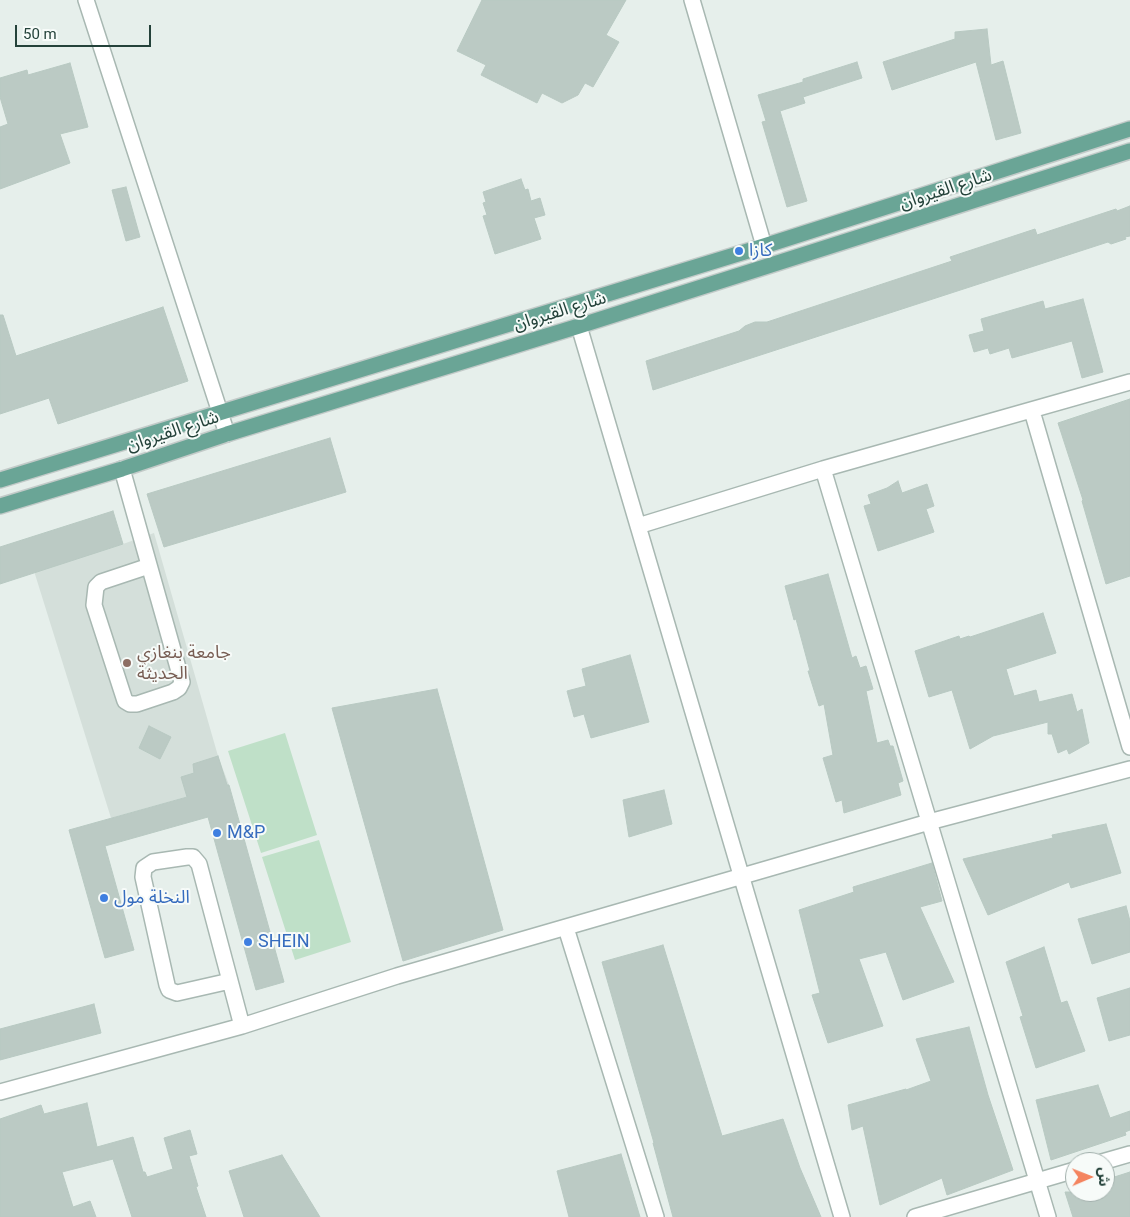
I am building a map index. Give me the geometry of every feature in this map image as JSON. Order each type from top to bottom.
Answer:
[{"type":"main road","name":"شارع القيروان","points":[[0,480],[764,246],[1130,128]]},
{"type":"main road","name":"شارع القيروان","points":[[0,506],[122,469],[226,434],[579,326],[1130,151]]},
{"type":"street","points":[[86,0],[226,434]]},
{"type":"street","points":[[692,0],[764,246]]},
{"type":"street","points":[[579,326],[842,1217]]},
{"type":"street","points":[[638,526],[823,469],[1130,382]]},
{"type":"street","points":[[1032,411],[1130,748]]},
{"type":"street","points":[[122,469],[182,682],[179,688],[173,692],[138,704],[130,704],[125,701],[94,605],[96,587],[101,582],[149,566]]},
{"type":"street","points":[[823,469],[1048,1217]]},
{"type":"street","points":[[0,1092],[242,1026],[397,976],[929,822],[1130,769]]},
{"type":"street","points":[[230,981],[177,994],[169,990],[143,877],[144,868],[153,862],[187,857],[193,858],[198,864],[230,981],[242,1026]]},
{"type":"street","points":[[566,928],[656,1217]]},
{"type":"street","points":[[1115,1158],[1130,1154]]},
{"type":"street","points":[[916,1217],[936,1214],[1065,1173]]},
{"type":"shaded area","name":"جامعة بنغازي الحديثة","points":[[154,533],[218,756],[229,785],[111,818],[34,571]]},
{"type":"green space","points":[[285,733],[317,835],[261,853],[228,751]]},
{"type":"green space","points":[[319,840],[351,942],[295,960],[262,857]]},
{"type":"building","points":[[482,0],[626,0],[606,35],[619,42],[593,87],[585,83],[578,95],[562,103],[542,93],[537,103],[481,75],[486,65],[457,51]]},
{"type":"building","points":[[987,29],[991,65],[1003,61],[1021,133],[996,140],[976,62],[892,90],[883,62],[955,39],[955,32]]},
{"type":"building","points":[[857,62],[862,78],[803,97],[805,103],[780,111],[807,201],[787,207],[762,122],[766,121],[758,95],[803,82],[803,79]]},
{"type":"building","points":[[70,63],[88,127],[60,134],[70,163],[0,189],[0,127],[8,124],[0,97],[0,78],[27,70],[28,75]]},
{"type":"building","points":[[521,179],[525,190],[528,189],[531,201],[540,198],[545,215],[534,218],[541,239],[495,254],[483,216],[487,215],[483,203],[486,202],[483,192]]},
{"type":"building","points":[[126,187],[140,237],[126,241],[112,190]]},
{"type":"building","points":[[1130,206],[1130,236],[1125,237],[1126,239],[1111,244],[1108,242],[653,390],[646,361],[739,331],[755,322],[767,322],[952,261],[950,257],[1035,229],[1037,235]]},
{"type":"building","points":[[1083,299],[1103,372],[1082,378],[1072,341],[1012,358],[1009,348],[990,354],[988,348],[974,352],[969,335],[984,331],[981,319],[1043,301],[1045,309]]},
{"type":"building","points":[[163,307],[188,381],[58,424],[49,398],[0,414],[0,315],[3,315],[16,356]]},
{"type":"building","points":[[1130,399],[1130,576],[1106,584],[1083,500],[1058,423]]},
{"type":"building","points":[[330,438],[346,492],[164,547],[147,494]]},
{"type":"building","points":[[898,481],[902,493],[927,484],[934,506],[926,509],[934,532],[878,551],[864,506],[871,504],[868,495],[887,488]]},
{"type":"building","points":[[113,511],[123,544],[0,584],[0,547]]},
{"type":"building","points":[[828,574],[852,658],[856,656],[860,668],[866,666],[873,689],[866,691],[877,743],[888,740],[890,746],[893,746],[903,781],[898,783],[901,795],[844,813],[842,800],[836,802],[823,758],[833,755],[824,704],[819,706],[808,671],[810,671],[796,619],[794,620],[785,586]]},
{"type":"building","points":[[1043,613],[1056,653],[1006,669],[1014,696],[1036,690],[1039,702],[1072,694],[1077,712],[1082,709],[1089,743],[1069,754],[1067,749],[1058,753],[1052,734],[1048,734],[1048,722],[993,736],[970,749],[952,690],[929,697],[915,651],[959,636],[960,639],[970,637]]},
{"type":"building","points":[[630,655],[649,722],[591,738],[584,714],[574,717],[567,691],[586,686],[582,669]]},
{"type":"building","points":[[437,689],[503,930],[403,961],[332,708]]},
{"type":"building","points":[[149,726],[171,737],[160,759],[139,748]]},
{"type":"building","name":"النخلة مول","points":[[218,756],[227,785],[229,785],[284,982],[256,990],[208,817],[105,846],[134,950],[105,958],[69,830],[187,797],[181,777],[194,773],[193,764]]},
{"type":"building","points":[[664,790],[672,824],[629,837],[623,800]]},
{"type":"building","points":[[1106,824],[1121,873],[1071,888],[1069,882],[988,915],[963,859],[1053,838],[1052,835]]},
{"type":"building","points":[[932,863],[942,901],[920,907],[954,982],[903,1000],[886,952],[859,959],[883,1026],[828,1043],[812,995],[820,993],[799,910],[854,892],[853,887]]},
{"type":"building","points":[[1126,906],[1130,921],[1130,952],[1092,964],[1078,919]]},
{"type":"building","points":[[663,945],[722,1136],[783,1119],[800,1168],[821,1217],[673,1217],[654,1143],[602,962]]},
{"type":"building","points":[[1044,947],[1061,1003],[1067,1001],[1085,1051],[1036,1068],[1020,1017],[1023,1016],[1006,962]]},
{"type":"building","points":[[1130,988],[1130,1035],[1109,1041],[1097,998]]},
{"type":"building","points":[[94,1004],[101,1033],[0,1060],[0,1029]]},
{"type":"building","points":[[969,1027],[988,1095],[1013,1170],[947,1195],[942,1178],[880,1205],[863,1126],[852,1130],[848,1105],[906,1090],[931,1081],[916,1039]]},
{"type":"building","points":[[1098,1085],[1110,1118],[1130,1111],[1130,1130],[1125,1132],[1126,1135],[1075,1152],[1065,1152],[1065,1155],[1051,1160],[1036,1100]]},
{"type":"building","points":[[87,1103],[97,1147],[133,1137],[143,1172],[145,1172],[147,1177],[173,1169],[164,1138],[190,1130],[197,1154],[189,1156],[198,1186],[196,1187],[206,1217],[132,1217],[113,1159],[62,1172],[73,1207],[90,1201],[96,1217],[0,1217],[0,1119],[41,1105],[44,1114]]},
{"type":"building","points":[[621,1154],[640,1217],[569,1217],[557,1171]]},
{"type":"building","points":[[282,1155],[320,1217],[244,1217],[229,1171]]},
{"type":"building","points":[[1130,1172],[1130,1217],[1073,1217],[1068,1202],[1115,1202],[1115,1177]]},
{"type":"place","name":"كازا","points":[[739,251]]},
{"type":"place","name":"جامعة بنغازي الحديثة","points":[[127,663]]},
{"type":"place","name":"M&P","points":[[217,833]]},
{"type":"place","name":"النخلة مول","points":[[104,898]]},
{"type":"place","name":"SHEIN","points":[[248,942]]}]
